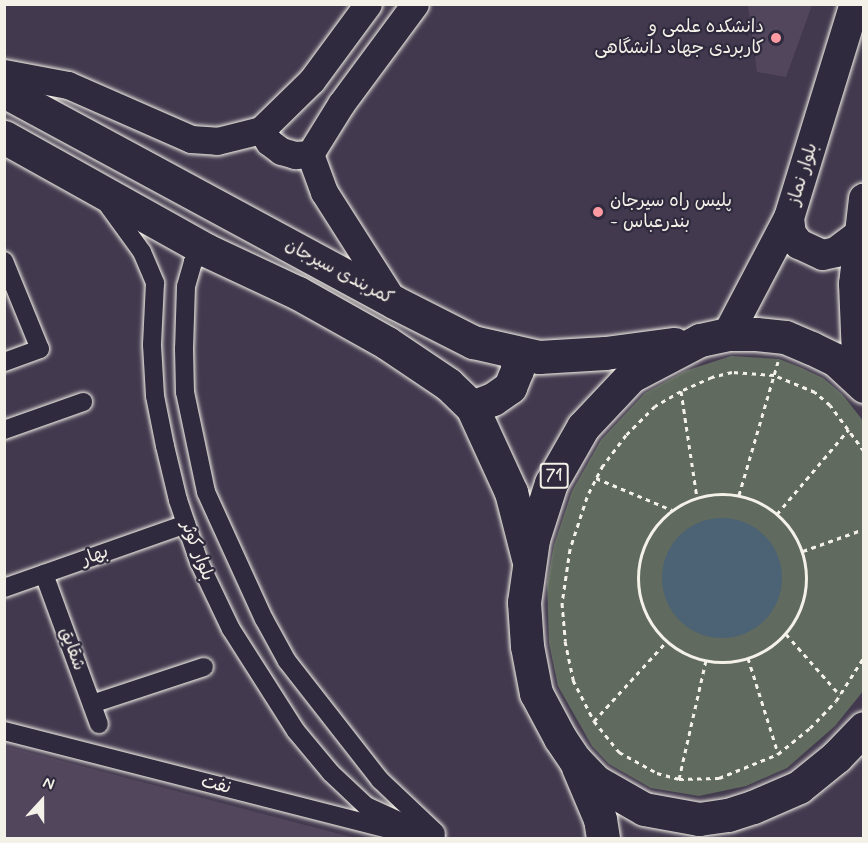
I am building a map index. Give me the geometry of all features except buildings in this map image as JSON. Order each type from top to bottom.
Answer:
[{"type":"highway","name":"کمربندی سیرجان","points":[[4,91],[394,302],[473,342],[539,357],[605,353],[714,337]]},
{"type":"highway","name":"کمربندی سیرجان","points":[[4,137],[206,250],[298,293],[387,343],[448,384],[472,407],[511,492],[528,560]]},
{"type":"highway","name":"71","points":[[603,838],[600,819],[575,760],[548,716],[534,685],[524,624],[528,560],[551,483],[583,427],[631,375],[714,337],[784,337],[836,360],[861,382]]},
{"type":"highway","points":[[472,407],[493,399],[510,387],[517,370],[517,353]]},
{"type":"highway","name":"71","points":[[575,760],[595,781],[644,809],[699,819],[728,815],[799,787],[850,754],[864,728]]},
{"type":"highway","points":[[730,838],[776,798]]},
{"type":"main road","name":"بلوار نماز","points":[[714,337],[789,218],[855,4]]},
{"type":"main road","points":[[861,382],[854,284],[864,199]]},
{"type":"main road","points":[[789,218],[791,234],[799,244],[824,255],[836,252],[860,234]]},
{"type":"street","points":[[4,73],[68,85],[191,139],[217,141],[261,130],[312,80],[368,4]]},
{"type":"street","points":[[310,154],[341,104],[415,4]]},
{"type":"street","points":[[261,130],[269,142],[281,151],[295,155],[310,154]]},
{"type":"street","points":[[310,154],[324,192],[394,302]]},
{"type":"street","name":"بلوار کوثر","points":[[95,188],[142,252],[155,283],[152,345],[155,396],[173,479],[199,562],[231,629],[296,731],[331,773],[366,806],[436,838]]},
{"type":"street","name":"بلوار کوثر","points":[[206,250],[193,262],[186,286],[184,349],[185,392],[206,492],[264,619],[287,661],[380,780],[442,838]]},
{"type":"street","points":[[4,261],[40,349],[4,362]]},
{"type":"street","points":[[4,430],[83,402]]},
{"type":"street","name":"بهار","points":[[4,588],[186,524]]},
{"type":"street","name":"شقایق","points":[[44,574],[99,724]]},
{"type":"street","points":[[92,704],[204,667]]},
{"type":"street","name":"نفت","points":[[4,731],[427,838]]},
{"type":"path","points":[[739,495],[784,337]]},
{"type":"path","points":[[864,451],[830,405],[815,392],[774,375],[732,372],[712,377],[681,391],[655,406],[640,420],[614,450],[596,478],[587,497],[570,549],[562,603],[565,641],[573,680],[594,721],[619,752],[657,773],[679,779],[719,778],[778,754],[810,729],[840,695],[864,657]]},
{"type":"path","points":[[681,391],[697,498]]},
{"type":"path","points":[[777,514],[849,429]]},
{"type":"path","points":[[596,478],[672,510]]},
{"type":"path","points":[[722,494],[739,495],[756,501],[777,514],[795,535],[807,568],[803,603],[786,634],[773,646],[748,658],[723,662],[706,660],[689,655],[667,641],[650,621],[642,605],[638,570],[649,536],[672,510],[697,498],[722,494]]},
{"type":"path","points":[[802,551],[864,529]]},
{"type":"path","points":[[786,634],[840,695]]},
{"type":"path","points":[[594,721],[667,641]]},
{"type":"path","points":[[748,658],[778,754]]},
{"type":"path","points":[[679,779],[706,660]]},
{"type":"shaded area","name":"دانشکده علمی و کاربردی جهاد دانشگاهی","points":[[748,5],[812,5],[786,77],[757,72]]},
{"type":"shaded area","points":[[5,746],[355,838],[5,838]]},
{"type":"green space","points":[[731,356],[779,359],[823,378],[842,394],[864,422],[864,690],[835,726],[787,768],[746,786],[699,796],[651,788],[609,764],[592,746],[558,686],[549,643],[547,583],[554,545],[572,491],[601,440],[645,393],[685,371]]},
{"type":"water","points":[[722,518],[745,523],[764,536],[777,555],[782,578],[777,601],[764,620],[745,633],[722,638],[699,633],[680,620],[667,601],[662,578],[667,555],[680,536],[699,523]]},
{"type":"place","name":"دانشکده علمی و کاربردی جهاد دانشگاهی","points":[[776,38]]},
{"type":"place","name":"پلیس راه سیرجان - بندرعباس","points":[[598,212]]}]
